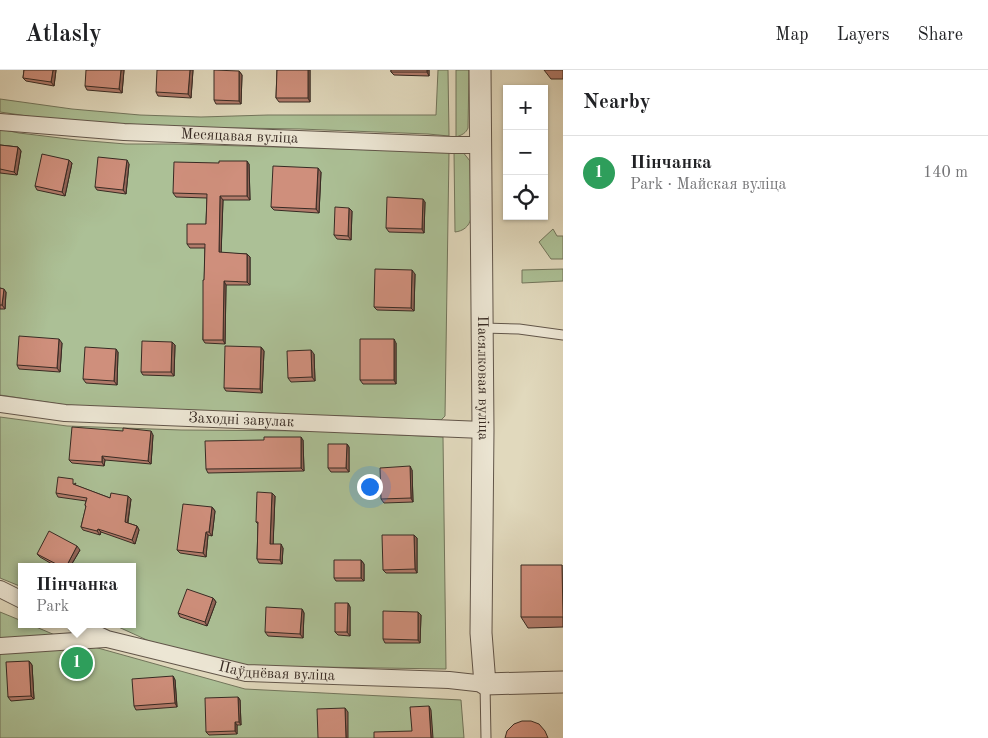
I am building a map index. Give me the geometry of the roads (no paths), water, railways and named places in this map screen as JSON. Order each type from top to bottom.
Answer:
[{"type":"street","name":"Пасялковая вуліца","points":[[480,70],[483,328],[481,633],[485,684]]},
{"type":"street","name":"Месяцавая вуліца","points":[[0,122],[124,132],[452,145],[480,144]]},
{"type":"street","name":"Заходні завулак","points":[[0,404],[64,413],[483,430]]},
{"type":"street","points":[[0,589],[18,598]]},
{"type":"street","name":"Паўднёвая вуліца","points":[[84,628],[107,639],[246,673],[449,680],[485,684]]},
{"type":"street","points":[[0,646],[107,639]]},
{"type":"street","points":[[485,684],[563,682]]},
{"type":"lane","points":[[483,328],[519,328],[563,335]]},
{"type":"lane","points":[[485,684],[486,738]]},
{"type":"place","name":"Пінчанка","points":[[77,663]]}]
